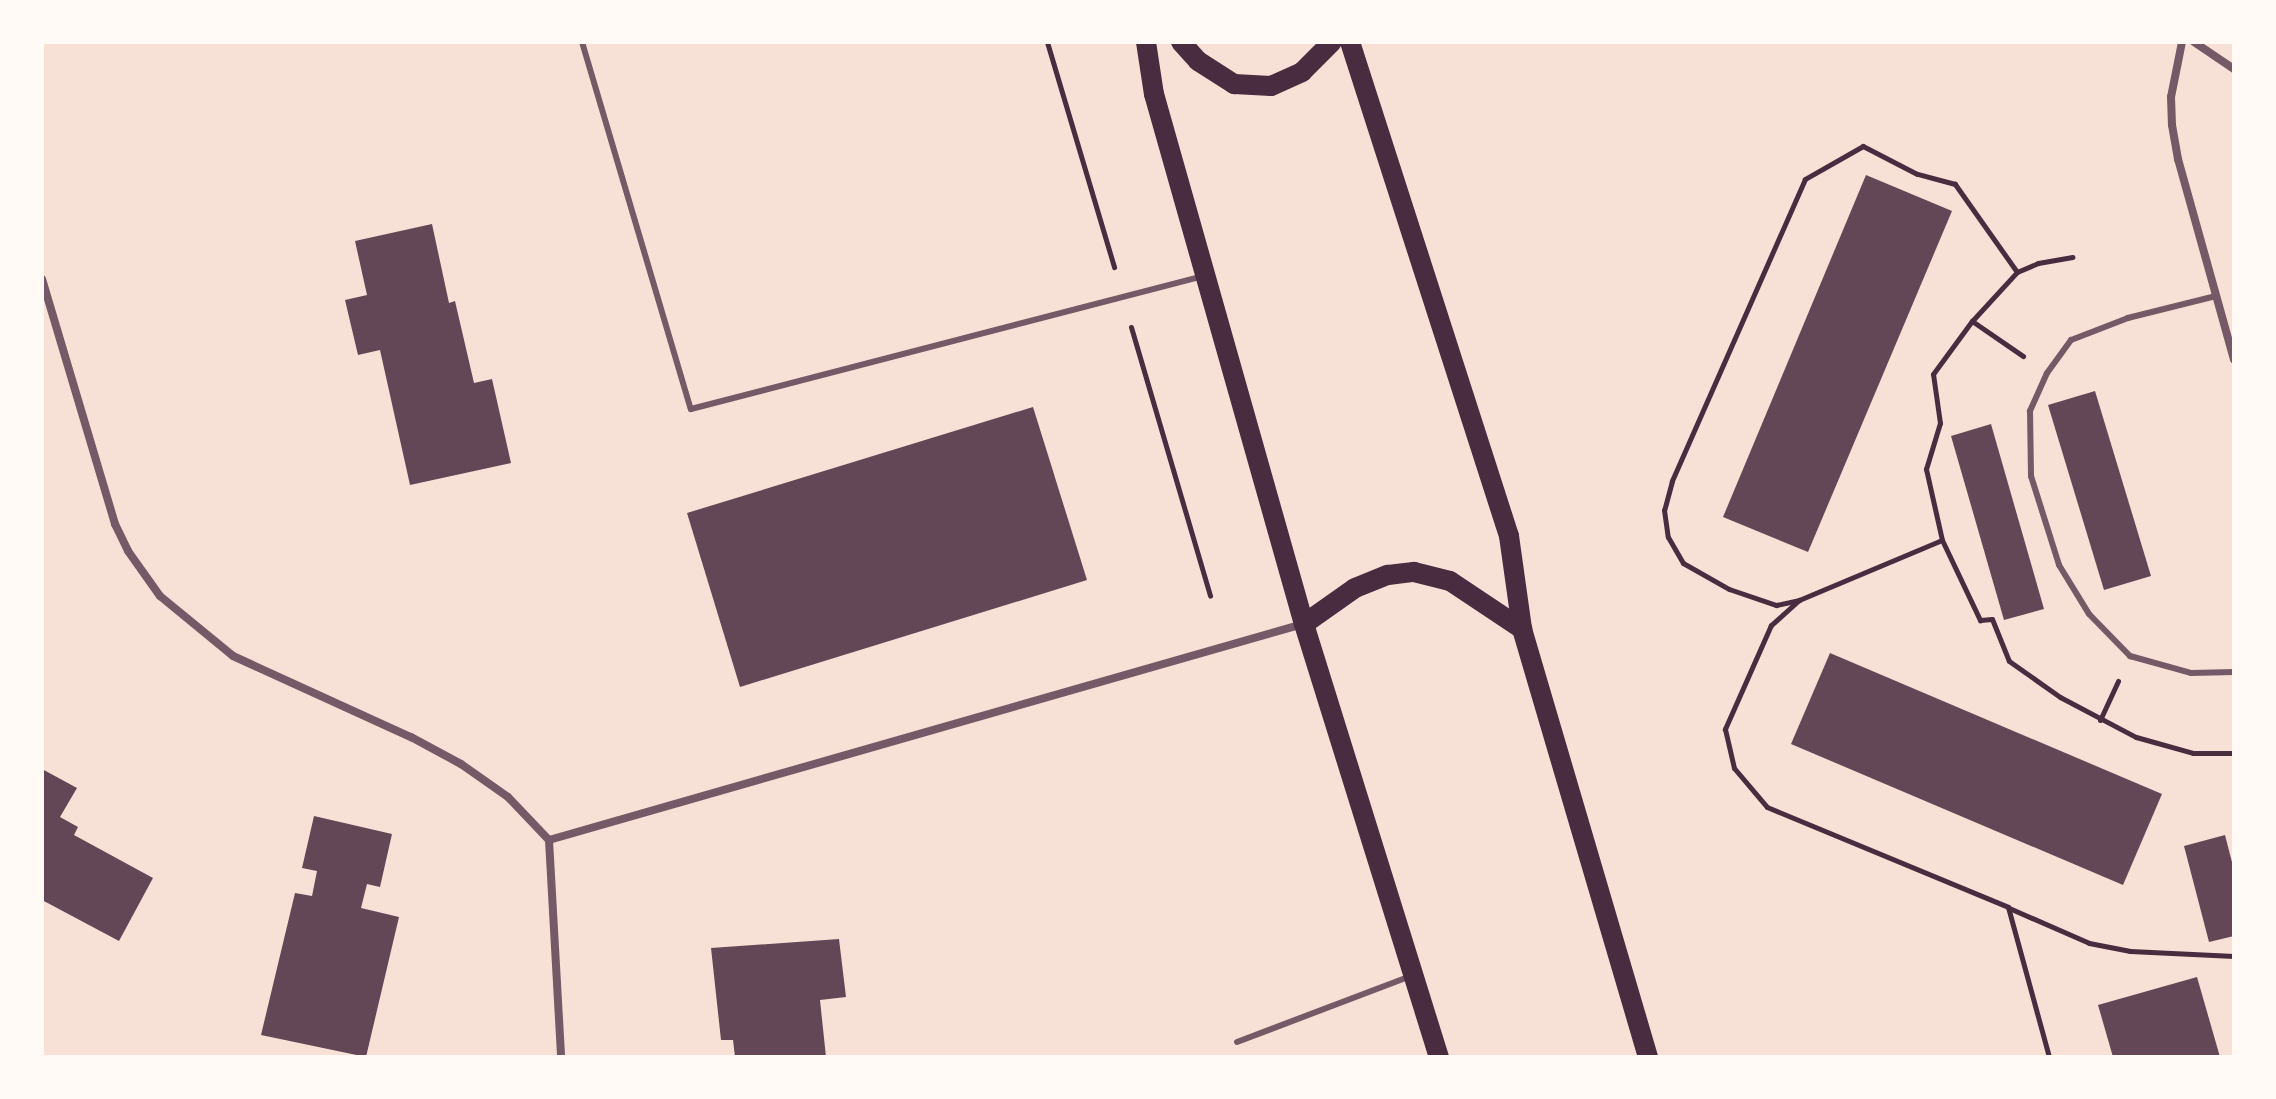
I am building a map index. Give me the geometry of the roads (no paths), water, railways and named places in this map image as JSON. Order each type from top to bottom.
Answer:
[{"type":"main road","points":[[1146,42],[1154,94],[1208,275],[1304,624],[1439,1057]]},
{"type":"main road","points":[[1181,42],[1198,61],[1234,84],[1271,86],[1302,72],[1332,42]]},
{"type":"main road","points":[[1350,42],[1509,536],[1522,629],[1648,1057]]},
{"type":"main road","points":[[1304,624],[1355,588],[1388,575],[1414,572],[1450,581],[1522,629]]},
{"type":"street","points":[[2182,42],[2171,97],[2172,125],[2234,359]]},
{"type":"street","points":[[2194,42],[2234,69]]},
{"type":"street","points":[[42,279],[115,524],[128,551],[160,596],[233,656],[411,737],[461,764],[508,797],[549,840],[561,1057]]},
{"type":"street","points":[[549,840],[1304,624]]},
{"type":"lane","points":[[582,42],[691,409],[1208,275]]},
{"type":"lane","points":[[2216,296],[2128,318],[2071,340],[2047,373],[2030,411],[2031,476],[2059,565],[2089,614],[2130,656],[2191,673],[2234,672]]},
{"type":"lane","points":[[1237,1042],[1414,974]]}]
